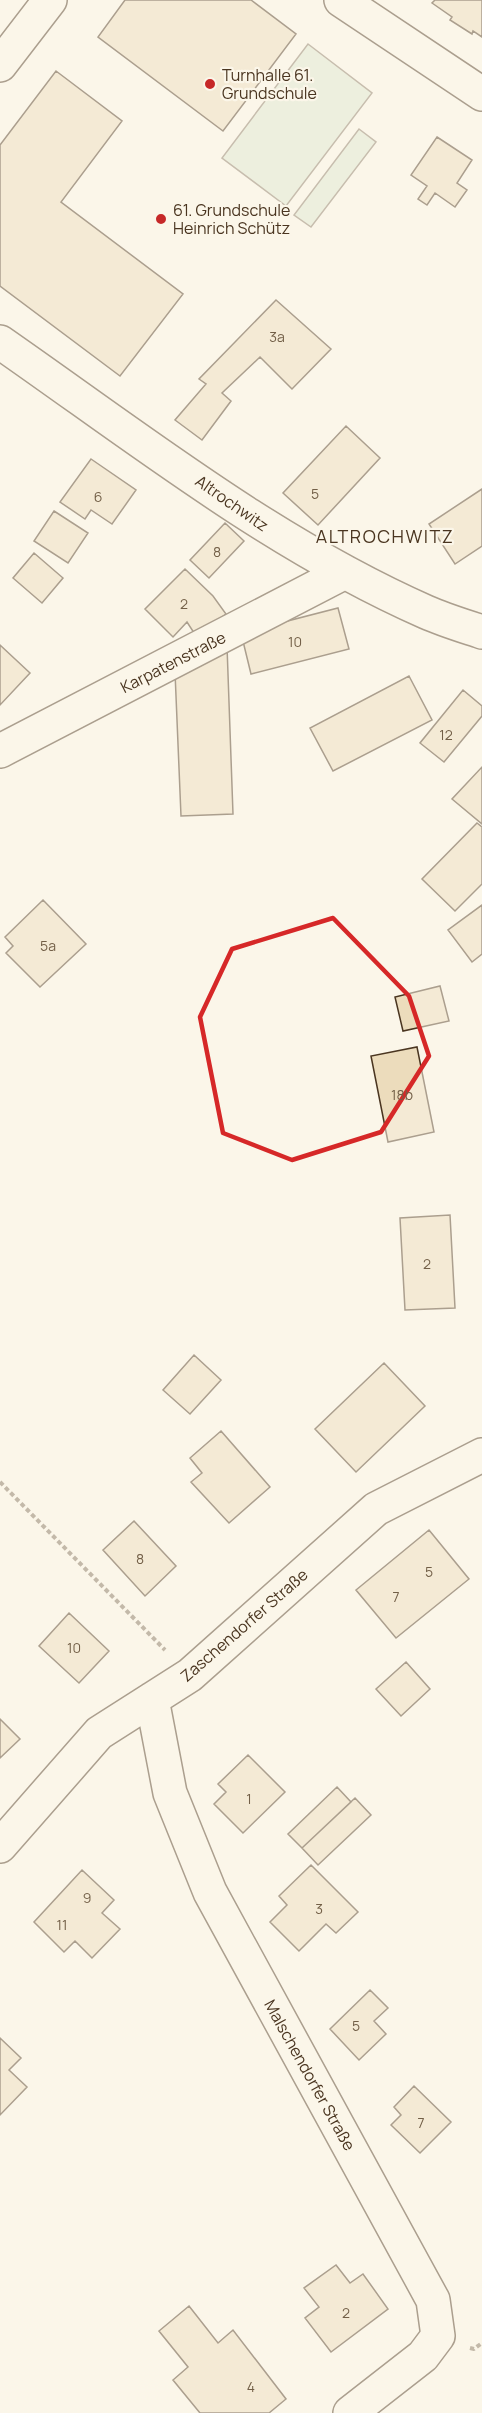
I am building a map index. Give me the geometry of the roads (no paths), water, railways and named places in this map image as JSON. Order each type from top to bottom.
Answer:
[{"type":"street","points":[[0,65],[50,0]]},
{"type":"street","points":[[341,0],[482,94]]},
{"type":"street","name":"Altrochwitz","points":[[0,342],[267,529],[345,572],[427,613],[482,632]]},
{"type":"street","name":"Karpatenstraße","points":[[0,751],[345,572]]},
{"type":"street","name":"Zaschendorfer Straße","points":[[0,1846],[99,1733],[190,1675],[376,1509],[482,1455]]},
{"type":"street","name":"Malschendorfer Straße","points":[[152,1699],[170,1793],[210,1892],[433,2300],[438,2336],[433,2343],[423,2356],[350,2413]]},
{"type":"place","name":"Turnhalle 61. Grundschule","points":[[210,84]]},
{"type":"place","name":"61. Grundschule Heinrich Schütz","points":[[161,219]]},
{"type":"district","name":"ALTROCHWITZ","points":[[385,536]]}]
